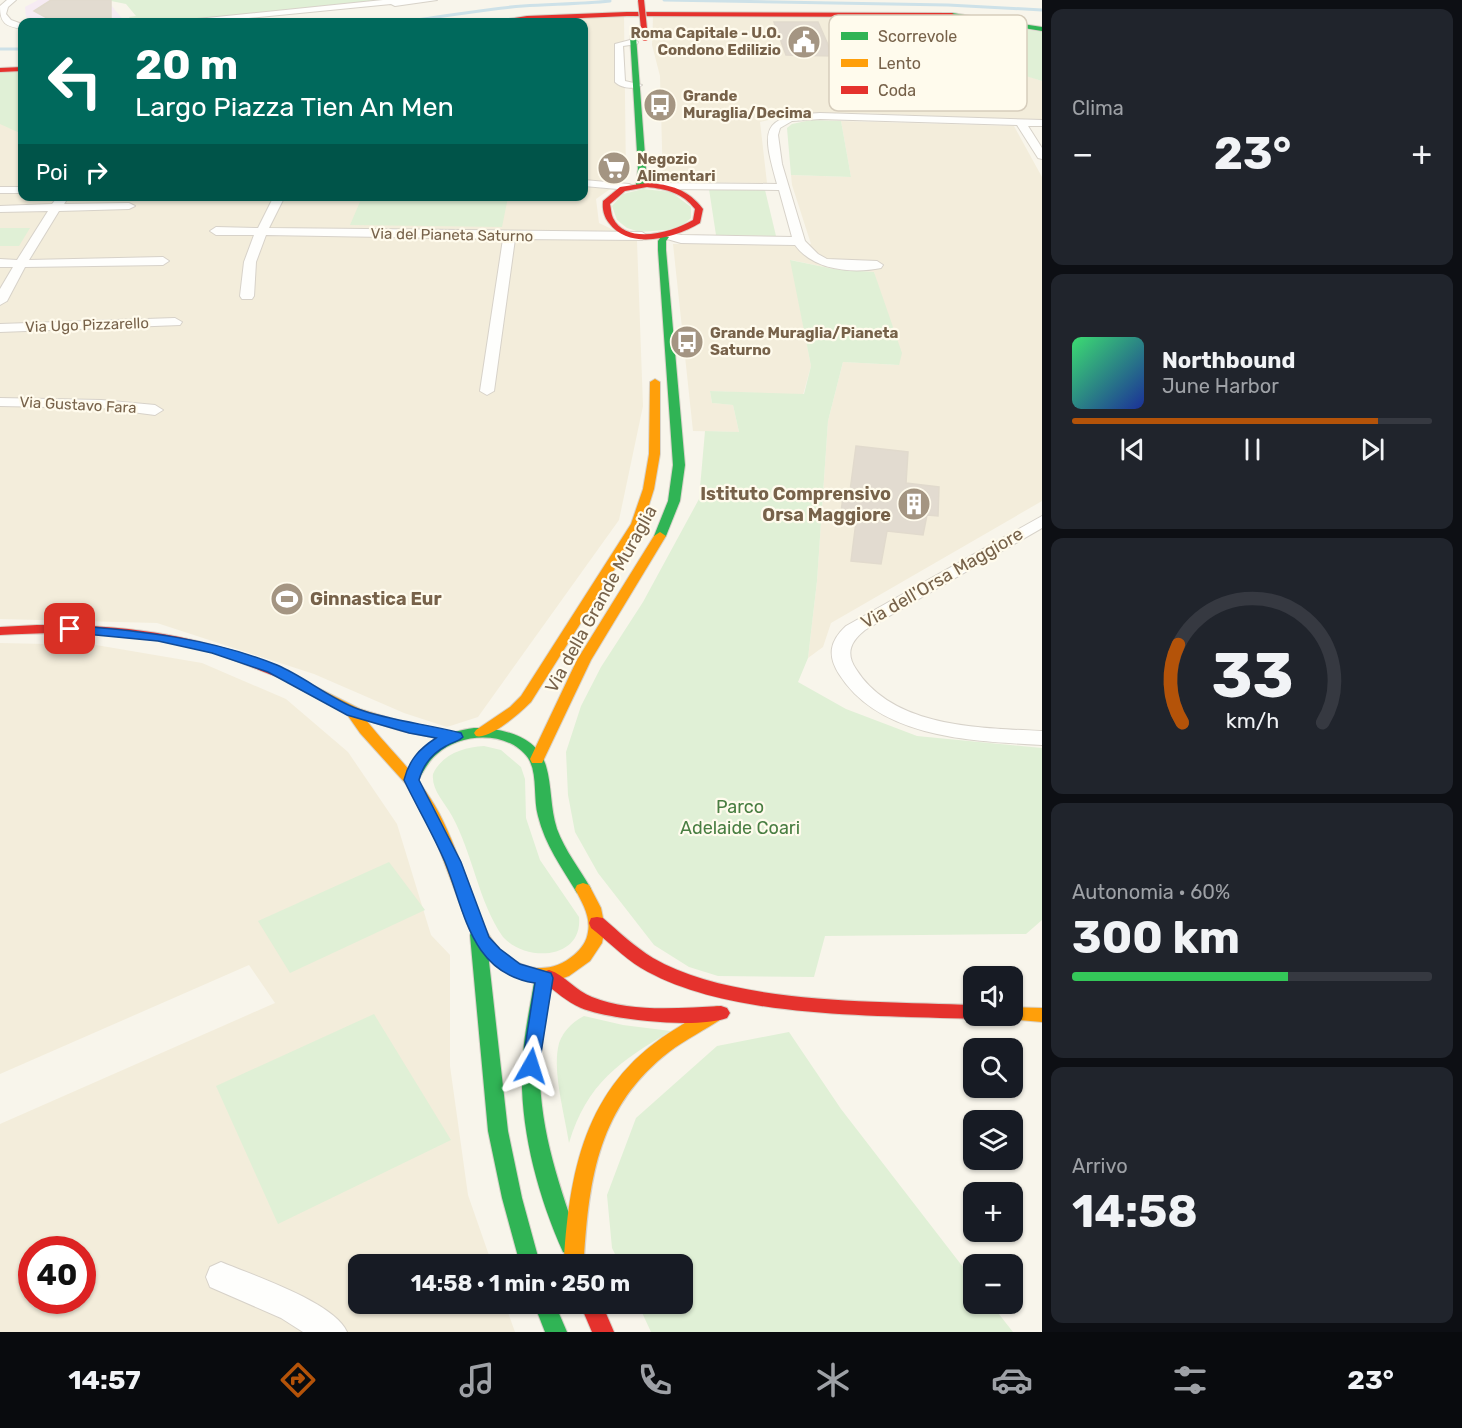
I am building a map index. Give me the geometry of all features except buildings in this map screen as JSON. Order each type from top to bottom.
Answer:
[{"type":"street","points":[[227,18],[407,0]]},
{"type":"street","points":[[258,18],[433,0]]},
{"type":"street","points":[[631,0],[659,186]]},
{"type":"street","points":[[641,0],[637,39],[637,85],[642,169],[634,186],[613,195],[606,203],[604,209],[609,219],[618,228],[644,236],[681,239],[799,241]]},
{"type":"street","points":[[17,1],[14,12],[22,18]]},
{"type":"street","points":[[17,1],[4,6],[2,15],[8,22],[18,26]]},
{"type":"street","points":[[527,18],[620,15],[908,13],[954,15]]},
{"type":"street","points":[[0,64],[18,63]]},
{"type":"street","points":[[0,70],[18,69]]},
{"type":"street","points":[[877,265],[822,261],[809,255],[799,241],[778,174],[773,131],[777,125],[790,119],[832,116],[1042,123]]},
{"type":"street","points":[[1021,123],[1042,156]]},
{"type":"street","points":[[588,183],[634,186],[783,187]]},
{"type":"street","points":[[659,186],[687,195],[696,203],[700,213],[692,226],[668,237]]},
{"type":"street","points":[[0,190],[18,190]]},
{"type":"street","points":[[0,301],[59,201]]},
{"type":"street","points":[[247,296],[249,262],[277,201]]},
{"type":"street","points":[[0,209],[129,206]]},
{"type":"street","name":"Via del Pianeta Saturno","points":[[216,231],[644,236]]},
{"type":"street","points":[[487,391],[509,236]]},
{"type":"street","points":[[644,236],[647,251]]},
{"type":"street","name":"Via della Grande Muraglia","points":[[537,759],[584,660],[657,543],[674,501],[679,465],[662,250],[662,242],[668,237]]},
{"type":"street","points":[[0,263],[163,261]]},
{"type":"street","name":"Via Ugo Pizzarello","points":[[0,328],[175,322]]},
{"type":"street","name":"Via della Grande Muraglia","points":[[481,733],[515,710],[529,696],[557,647],[621,551],[642,514],[656,463],[654,365]]},
{"type":"street","name":"Via Gustavo Fara","points":[[0,402],[101,404],[155,410]]},
{"type":"street","name":"Via dell'Orsa Maggiore","points":[[1042,520],[858,626],[845,637],[839,653],[847,674],[856,685],[869,697],[897,714],[932,726],[961,732],[1042,738]]},
{"type":"street","points":[[0,631],[84,629],[126,632],[179,640],[273,669],[352,711],[409,729],[456,737]]},
{"type":"street","points":[[352,711],[361,726],[411,780],[453,862],[478,933],[484,972],[491,1076],[499,1139],[512,1203],[527,1254]]},
{"type":"street","points":[[411,780],[415,767],[425,753],[441,742],[481,733],[504,735],[518,741],[537,759],[543,806],[552,838],[588,901],[597,923],[652,966],[676,977],[722,990],[795,1003],[963,1011]]},
{"type":"street","points":[[547,977],[564,972],[580,961],[593,943],[597,923]]},
{"type":"street","points":[[478,933],[488,947],[506,964],[523,973],[547,977],[578,998],[596,1006],[630,1010],[717,1013],[795,1003]]},
{"type":"street","points":[[547,977],[532,1050],[532,1102],[548,1184],[572,1254]]},
{"type":"street","points":[[575,1254],[577,1196],[582,1173],[599,1120],[612,1097],[626,1079],[656,1052],[717,1013]]},
{"type":"street","points":[[1023,1014],[1042,1015]]},
{"type":"street","points":[[221,1277],[292,1306],[331,1332]]},
{"type":"street","points":[[548,1314],[556,1332]]},
{"type":"street","points":[[595,1314],[603,1332]]},
{"type":"shaded area","points":[[38,0],[96,0],[110,4],[122,18],[29,18],[26,17],[25,7]]},
{"type":"shaded area","points":[[624,15],[626,178],[596,199],[599,223],[637,241],[643,406],[619,520],[478,717],[447,727],[404,713],[314,674],[157,623],[0,619],[0,72],[18,71],[18,201],[588,201],[588,18],[575,18]]},
{"type":"shaded area","points":[[829,16],[829,111],[1027,111],[1027,76],[1042,81],[1042,120],[857,113],[807,113],[786,116],[760,122],[767,183],[663,182],[660,76],[652,45],[653,17]]},
{"type":"shaded area","points":[[841,121],[1014,126],[1042,177],[1042,501],[831,623],[823,647],[808,658],[817,581],[828,421],[843,362],[899,365],[874,272],[834,269],[791,260],[811,366],[803,395],[710,391],[712,403],[733,405],[739,432],[693,431],[673,244],[811,244],[792,185],[791,175],[851,177]]},
{"type":"shaded area","points":[[0,643],[96,645],[202,663],[286,699],[348,752],[397,824],[431,935],[450,955],[450,1066],[468,1195],[489,1254],[348,1254],[348,1314],[509,1314],[515,1332],[0,1332],[0,1124],[275,1003],[249,965],[0,1074]]},
{"type":"green space","points":[[106,0],[386,0],[205,18],[130,18],[136,16],[126,4]]},
{"type":"green space","points":[[1027,30],[1042,32],[1042,81],[1027,76]]},
{"type":"green space","points":[[18,71],[18,132],[0,124],[0,72]]},
{"type":"green space","points":[[811,120],[841,121],[851,177],[791,175],[787,128],[792,124]]},
{"type":"green space","points":[[643,189],[671,192],[691,207],[691,218],[678,229],[640,232],[627,228],[617,220],[612,206],[623,194]]},
{"type":"green space","points":[[709,189],[765,190],[776,236],[716,235]]},
{"type":"green space","points":[[360,201],[507,201],[502,227],[350,225]]},
{"type":"green space","points":[[0,228],[30,228],[19,246],[0,246]]},
{"type":"green space","name":"Parco Adelaide Coari","points":[[790,260],[834,269],[874,272],[902,353],[899,365],[843,362],[828,421],[817,581],[808,658],[798,682],[846,709],[917,736],[1042,748],[1042,920],[1026,934],[825,936],[814,977],[718,976],[689,967],[654,945],[598,873],[575,832],[568,795],[566,752],[581,706],[601,667],[643,602],[699,499],[705,431],[739,432],[733,405],[712,403],[710,391],[804,394],[811,366]]},
{"type":"green space","points":[[484,746],[501,750],[521,767],[525,779],[526,818],[540,860],[579,917],[578,931],[572,942],[552,953],[526,951],[503,937],[487,908],[459,831],[434,785],[433,774],[442,761],[461,750]]},
{"type":"green space","points":[[389,862],[425,910],[290,973],[258,921]]},
{"type":"green space","points":[[374,1014],[451,1140],[278,1224],[216,1086]]},
{"type":"green space","points":[[584,1016],[623,1025],[671,1031],[621,1064],[596,1089],[576,1122],[569,1143],[558,1082],[558,1048],[567,1029]]},
{"type":"green space","points":[[789,1032],[841,1109],[963,1267],[963,1314],[999,1314],[1013,1332],[651,1332],[643,1314],[693,1314],[693,1254],[615,1254],[612,1248],[607,1195],[636,1118],[717,1046]]},
{"type":"waterway","points":[[664,0],[948,5],[1042,10]]},
{"type":"waterway","points":[[428,18],[507,7],[610,1]]},
{"type":"waterway","points":[[0,49],[18,49]]},
{"type":"traffic: fast","points":[[1027,27],[1042,29]]},
{"type":"traffic: fast","points":[[633,36],[642,169],[640,185]]},
{"type":"traffic: fast","points":[[660,536],[674,501],[679,465],[662,250],[662,241],[665,237]]},
{"type":"traffic: fast","points":[[411,780],[425,756],[446,740],[474,733],[495,734],[515,740],[532,752],[537,761],[543,807],[548,825],[561,855],[583,889]]},
{"type":"traffic: fast","points":[[478,935],[498,1131],[512,1198],[527,1254]]},
{"type":"traffic: fast","points":[[544,977],[531,1069],[533,1114],[548,1180],[570,1245]]},
{"type":"traffic: fast","points":[[549,1314],[556,1332]]},
{"type":"traffic: slow","points":[[481,733],[515,710],[526,699],[637,524],[649,489],[655,454],[655,382]]},
{"type":"traffic: slow","points":[[537,759],[584,660],[660,536]]},
{"type":"traffic: slow","points":[[292,679],[355,712],[402,726],[456,737]]},
{"type":"traffic: slow","points":[[352,711],[365,729],[404,771],[418,791],[442,838],[472,918],[482,938],[488,948],[506,964],[529,974],[552,975],[574,965],[584,956],[593,943],[597,923],[591,903],[583,889]]},
{"type":"traffic: slow","points":[[574,1254],[584,1169],[603,1116],[618,1091],[637,1068],[662,1047],[717,1013]]},
{"type":"traffic: slow","points":[[1023,1014],[1042,1015]]},
{"type":"traffic: jam","points":[[641,0],[645,38]]},
{"type":"traffic: jam","points":[[527,18],[627,14],[952,15]]},
{"type":"traffic: jam","points":[[0,70],[18,69]]},
{"type":"traffic: jam","points":[[647,185],[670,188],[689,198],[699,209],[697,221],[686,228],[657,236],[628,234],[616,228],[609,218],[606,203],[623,189],[647,185]]},
{"type":"traffic: jam","points":[[0,631],[75,629],[150,634],[223,651],[258,663],[292,679]]},
{"type":"traffic: jam","points":[[597,923],[647,963],[690,981],[728,992],[811,1004],[963,1012]]},
{"type":"traffic: jam","points":[[549,977],[577,998],[602,1008],[653,1014],[721,1013]]},
{"type":"traffic: jam","points":[[595,1314],[603,1332]]},
{"type":"place","name":"Roma Capitale - U.O. Condono Edilizio","points":[[804,42]]},
{"type":"place","name":"Grande Muraglia/Decima","points":[[660,105]]},
{"type":"place","name":"Negozio Alimentari","points":[[614,168]]},
{"type":"place","name":"Grande Muraglia/Pianeta Saturno","points":[[687,342]]},
{"type":"place","name":"Istituto Comprensivo Orsa Maggiore","points":[[914,504]]},
{"type":"place","name":"Ginnastica Eur","points":[[287,599]]},
{"type":"route","points":[[70,629],[126,632],[179,640],[216,650],[273,669],[352,711],[409,729],[456,737],[441,742],[425,753],[418,760],[411,780],[453,862],[478,933],[483,941],[494,954],[514,969],[544,978],[531,1066]]}]
